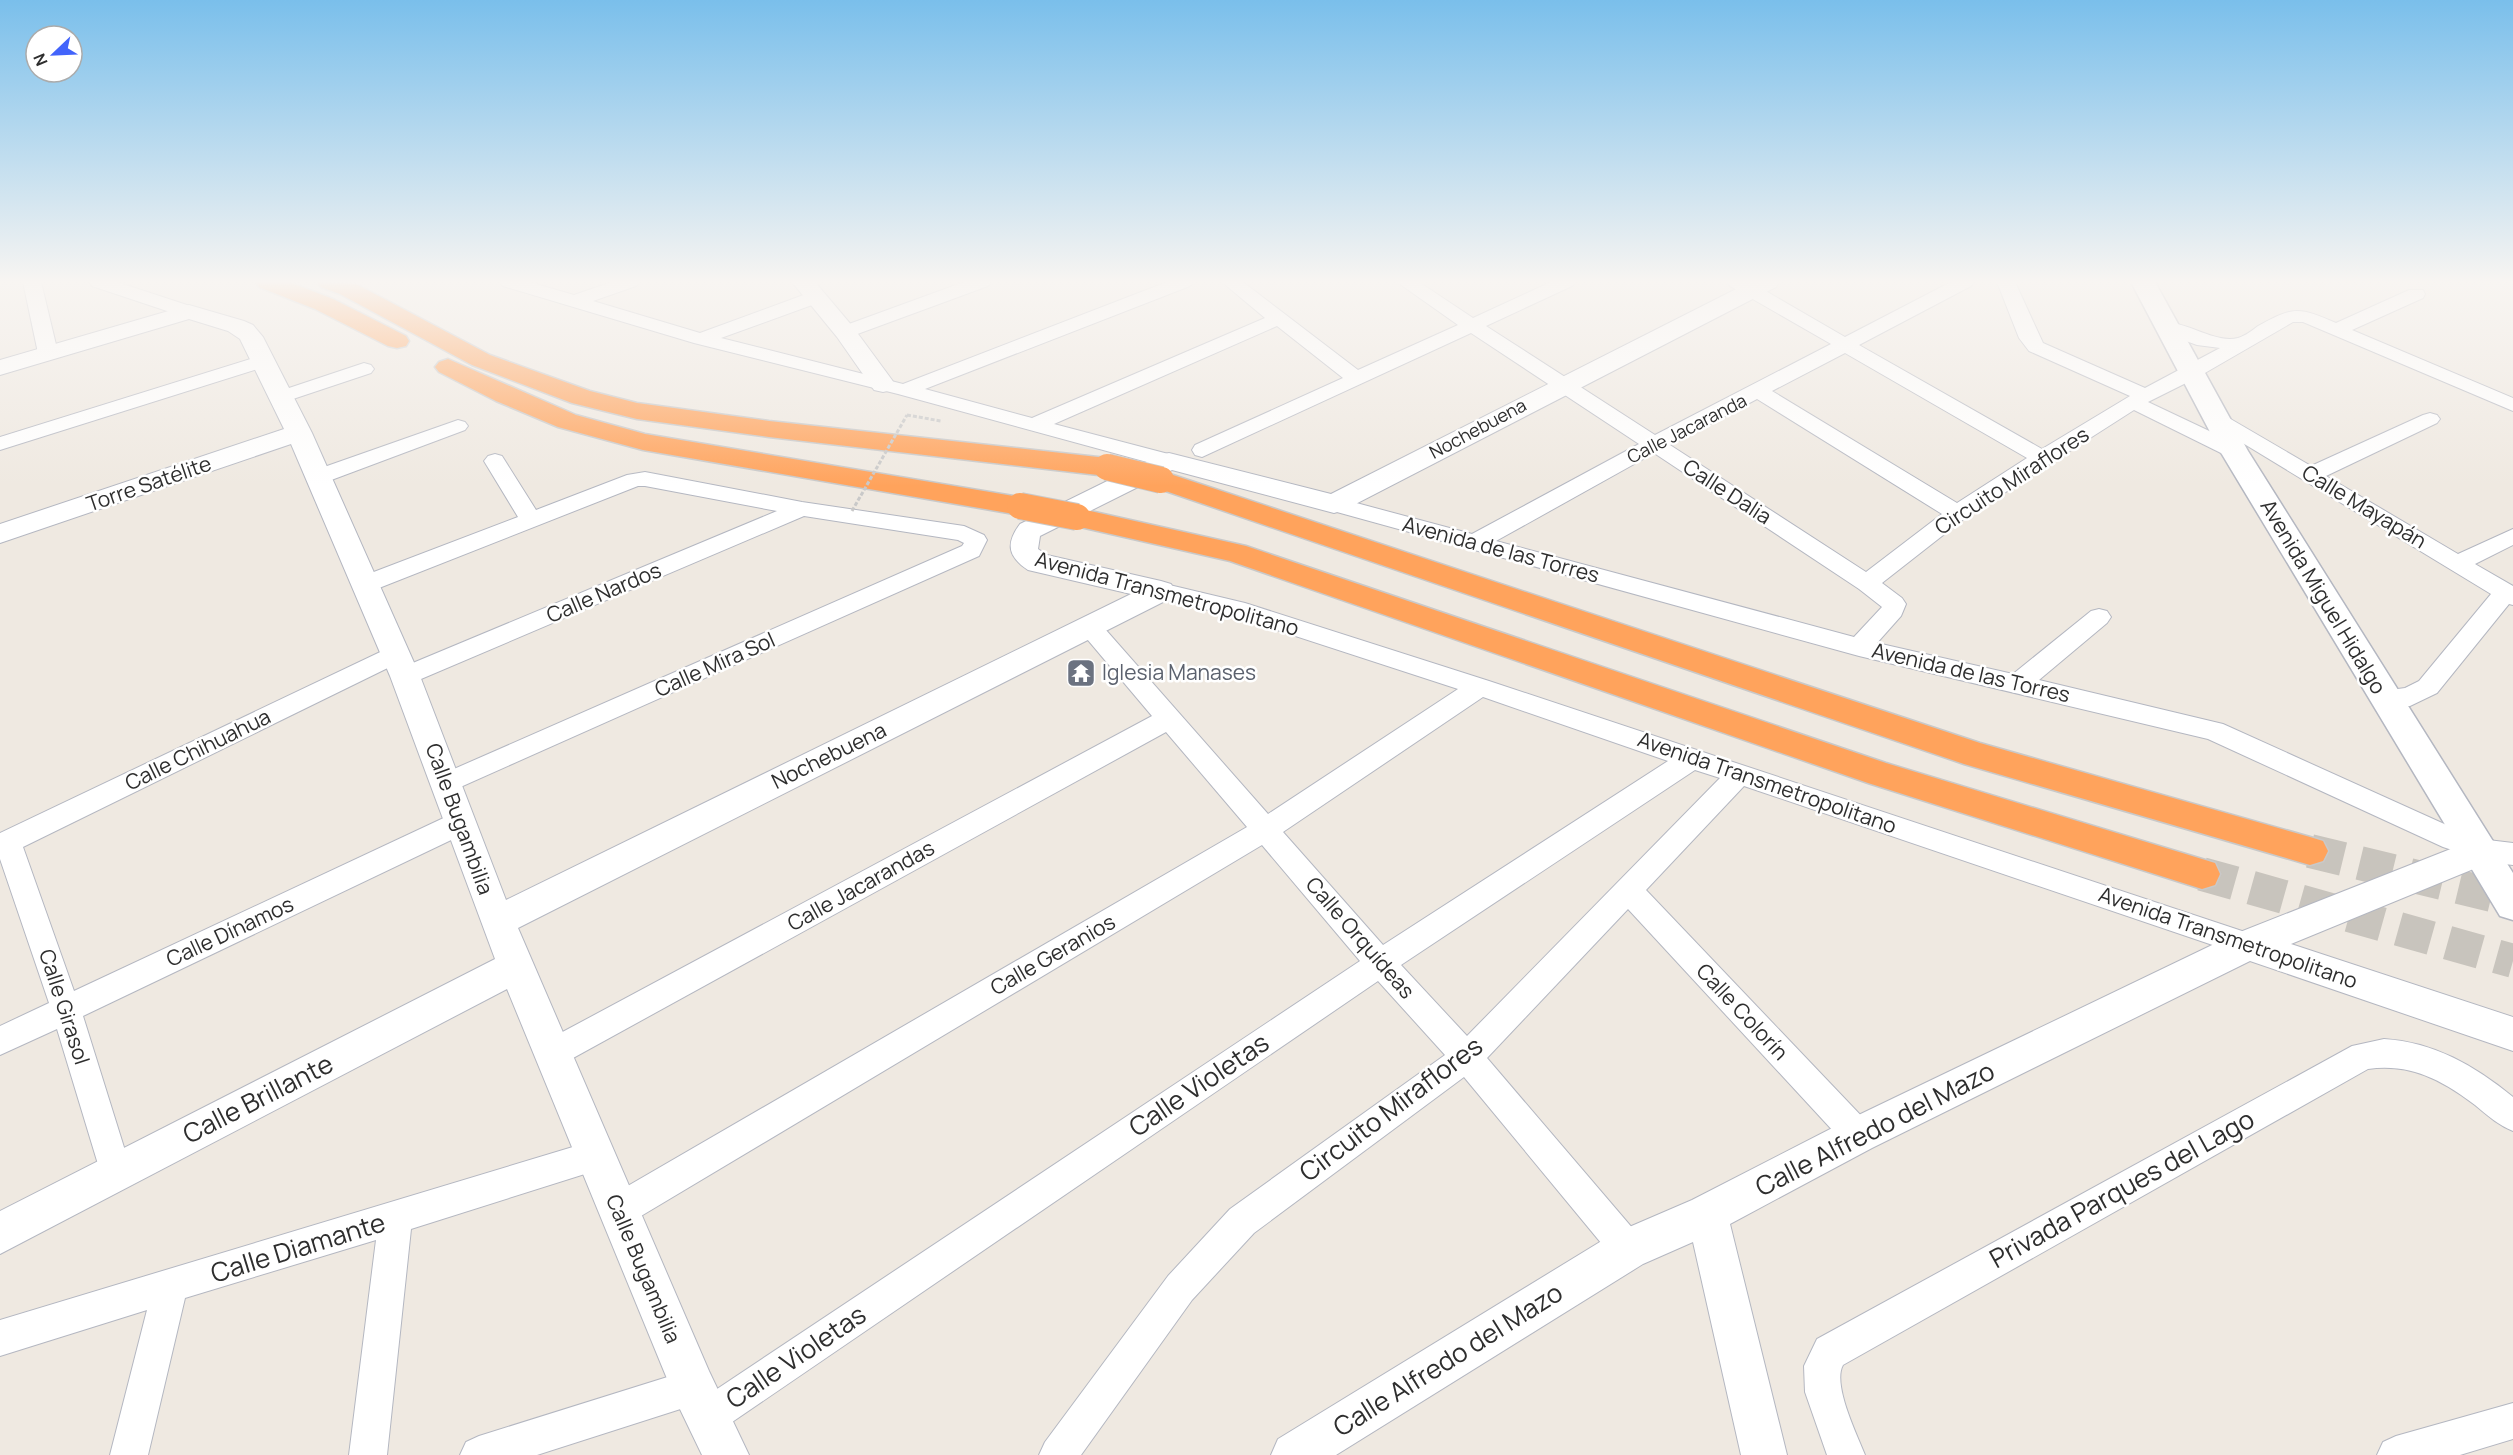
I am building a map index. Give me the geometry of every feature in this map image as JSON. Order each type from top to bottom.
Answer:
[{"type":"highway","points":[[414,350],[505,396],[567,421],[643,442],[1020,506],[1236,553],[1880,774],[2202,874]]},
{"type":"highway","points":[[462,350],[481,360],[581,397],[637,411],[769,429],[1165,471],[1976,755],[2310,851]]},
{"type":"main road","name":"Avenida Miguel Hidalgo","points":[[2179,350],[2234,451],[2385,699],[2497,852],[2513,904]]},
{"type":"street","points":[[0,368],[59,350]]},
{"type":"street","name":"Calle Bugambilia","points":[[257,350],[281,397],[366,584],[447,783],[497,921],[699,1402],[726,1455]]},
{"type":"street","name":"Avenida de las Torres","points":[[745,350],[894,387],[1032,425],[1165,471],[1334,504],[1859,647],[2214,731],[2267,753],[2384,810],[2497,852]]},
{"type":"street","points":[[862,350],[894,387],[996,350]]},
{"type":"street","points":[[1032,425],[1206,350]]},
{"type":"street","points":[[1319,350],[1357,379]]},
{"type":"street","points":[[1202,450],[1418,350]]},
{"type":"street","name":"Calle Dalia","points":[[1508,350],[1867,583]]},
{"type":"street","name":"Nochebuena","points":[[1334,504],[1630,350]]},
{"type":"street","name":"Calle Jacaranda","points":[[1474,543],[1653,445],[1838,350]]},
{"type":"street","points":[[1853,350],[2042,458]]},
{"type":"street","points":[[2042,350],[2139,399],[2234,451]]},
{"type":"street","name":"Circuito Miraflores","points":[[1867,583],[1957,513],[2042,458],[2139,399],[2232,350]]},
{"type":"street","points":[[2383,350],[2513,405]]},
{"type":"street","points":[[0,444],[263,361]]},
{"type":"street","points":[[281,397],[364,369]]},
{"type":"street","points":[[1759,391],[1957,513]]},
{"type":"street","name":"Calle Mayapán","points":[[2215,418],[2509,594]]},
{"type":"street","points":[[2310,475],[2430,419]]},
{"type":"street","points":[[318,477],[458,426]]},
{"type":"street","name":"Torre Satélite","points":[[0,534],[298,434]]},
{"type":"street","points":[[495,461],[530,519]]},
{"type":"street","name":"Avenida Transmetropolitano","points":[[1165,471],[1030,530],[1023,538],[1022,546],[1028,557],[1038,563],[1237,609],[1480,687],[2513,1034]]},
{"type":"street","points":[[366,584],[635,480],[645,479],[802,509]]},
{"type":"street","name":"Calle Mira Sol","points":[[447,783],[972,551],[976,540],[964,533],[802,509]]},
{"type":"street","name":"Calle Nardos","points":[[400,665],[802,509]]},
{"type":"street","points":[[2458,563],[2513,536]]},
{"type":"street","points":[[1859,647],[1893,610],[1894,604],[1867,583]]},
{"type":"street","name":"Nochebuena","points":[[497,921],[1161,591]]},
{"type":"street","points":[[2385,699],[2410,697],[2428,687],[2509,594]]},
{"type":"street","points":[[2018,685],[2098,617]]},
{"type":"street","name":"Calle Orquídeas","points":[[1090,627],[1380,963],[1467,1057],[1628,1249]]},
{"type":"street","name":"Calle Chihuahua","points":[[4,844],[400,665]]},
{"type":"street","name":"Calle Geranios","points":[[619,1210],[1265,830],[1480,687]]},
{"type":"street","name":"Calle Jacarandas","points":[[553,1053],[1169,719]]},
{"type":"street","name":"Calle Violetas","points":[[479,1455],[699,1402],[1694,758]]},
{"type":"street","name":"Circuito Miraflores","points":[[1058,1455],[1180,1288],[1242,1221],[1467,1057],[1740,774]]},
{"type":"street","name":"Calle Dínamos","points":[[0,1041],[460,823]]},
{"type":"street","name":"Calle Girasol","points":[[4,844],[66,1010],[116,1173]]},
{"type":"street","name":"Calle Alfredo del Mazo","points":[[1294,1455],[1628,1249],[1707,1214],[1858,1135],[2248,945],[2497,852]]},
{"type":"street","name":"Calle Colorín","points":[[1627,889],[1858,1135]]},
{"type":"street","name":"Calle Brillante","points":[[0,1233],[516,966]]},
{"type":"street","name":"Privada Parques del Lago","points":[[1846,1455],[1823,1392],[1822,1366],[1830,1352],[2362,1056],[2379,1051],[2397,1052],[2432,1063],[2462,1078],[2513,1116]]},
{"type":"street","name":"Calle Diamante","points":[[0,1338],[596,1156]]},
{"type":"street","points":[[1707,1214],[1764,1455]]},
{"type":"street","points":[[368,1455],[395,1219]]},
{"type":"street","points":[[129,1455],[171,1286]]},
{"type":"street","points":[[2396,1455],[2513,1421]]},
{"type":"path","points":[[852,511],[907,415]]},
{"type":"tunnel","points":[[2310,851],[2513,900]]},
{"type":"tunnel","points":[[2202,874],[2513,961]]},
{"type":"place","name":"Iglesia Manases","points":[[1081,673]]}]
